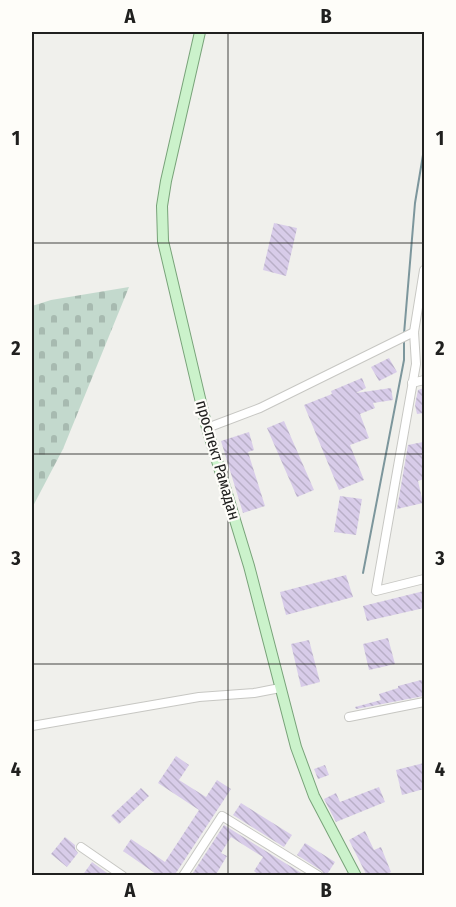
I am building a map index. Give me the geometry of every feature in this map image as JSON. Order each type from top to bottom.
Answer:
[{"type":"main road","name":"проспект Рамадан","points":[[200,32],[169,164],[162,206],[161,225],[170,274],[207,428],[249,566],[296,747],[314,796],[356,876]]},
{"type":"street","points":[[424,270],[410,333],[416,364],[376,591],[424,579]]},
{"type":"street","points":[[207,428],[260,408],[410,333]]},
{"type":"street","points":[[412,382],[424,380]]},
{"type":"street","points":[[32,726],[199,697],[254,693],[280,688]]},
{"type":"street","points":[[349,717],[424,702]]},
{"type":"street","points":[[183,876],[222,816],[319,876]]},
{"type":"street","points":[[81,847],[123,876]]},
{"type":"green space","points":[[129,287],[63,449],[32,508],[32,306],[51,300]]},
{"type":"building","points":[[274,223],[297,228],[286,276],[263,270]]},
{"type":"building","points":[[389,358],[397,372],[379,381],[371,367]]},
{"type":"building","points":[[362,378],[366,388],[356,393],[391,388],[393,400],[373,403],[375,408],[360,414],[369,438],[350,445],[364,480],[339,490],[304,405],[332,394],[331,391]]},
{"type":"building","points":[[424,388],[424,413],[417,414],[415,405],[418,390]]},
{"type":"building","points":[[284,421],[314,490],[297,497],[267,428]]},
{"type":"building","points":[[249,432],[254,450],[248,452],[265,506],[243,513],[221,441]]},
{"type":"building","points":[[423,442],[424,479],[418,481],[423,503],[397,509],[408,445]]},
{"type":"building","points":[[340,496],[362,499],[356,535],[334,532]]},
{"type":"building","points":[[346,575],[353,597],[286,615],[280,592]]},
{"type":"building","points":[[424,591],[424,608],[367,621],[363,606]]},
{"type":"building","points":[[388,638],[395,664],[369,670],[363,644]]},
{"type":"building","points":[[309,640],[320,682],[301,687],[291,644]]},
{"type":"building","points":[[424,681],[424,696],[356,709],[355,707],[381,700],[379,694]]},
{"type":"building","points":[[176,756],[189,765],[179,780],[206,797],[217,780],[231,789],[174,876],[159,876],[123,851],[131,839],[165,862],[199,810],[158,783]]},
{"type":"building","points":[[424,763],[424,789],[402,795],[396,770]]},
{"type":"building","points":[[325,765],[329,775],[318,779],[314,769]]},
{"type":"building","points":[[379,787],[385,802],[336,822],[324,799],[336,793],[340,802]]},
{"type":"building","points":[[141,788],[149,796],[119,824],[111,816]]},
{"type":"building","points":[[241,803],[292,835],[284,847],[233,815]]},
{"type":"building","points":[[224,825],[306,876],[260,876],[254,871],[263,857],[231,837],[221,853],[227,856],[215,876],[191,876]]},
{"type":"building","points":[[365,831],[374,850],[381,847],[391,872],[383,876],[367,876],[349,840]]},
{"type":"building","points":[[65,837],[75,845],[78,853],[67,867],[51,854]]},
{"type":"building","points":[[305,843],[335,862],[326,876],[297,855]]},
{"type":"building","points":[[92,862],[111,876],[82,876]]},
{"type":"waterway","points":[[404,334],[415,203],[424,149]]},
{"type":"waterway","points":[[363,573],[404,360],[404,340]]}]
